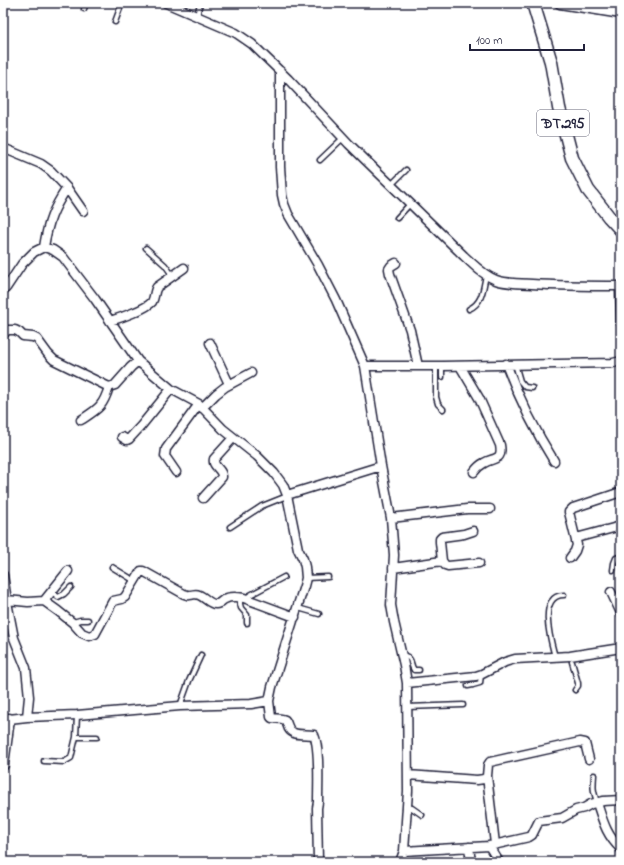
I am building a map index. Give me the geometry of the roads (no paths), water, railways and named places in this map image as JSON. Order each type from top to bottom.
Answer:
[{"type":"main road","name":"ĐT.295","points":[[533,3],[551,62],[559,108],[572,158],[588,190],[621,230]]},
{"type":"street","points":[[166,3],[236,33],[252,44],[280,70],[343,137],[410,204],[486,275],[509,283],[621,286],[621,323]]},
{"type":"street","points":[[560,3],[621,13]]},
{"type":"street","points":[[280,70],[280,167],[284,204],[288,214],[318,265],[336,300],[365,366],[391,518],[394,555],[391,605],[407,683],[407,807],[404,851],[400,862]]},
{"type":"street","points":[[3,148],[41,164],[51,171],[67,188],[83,211]]},
{"type":"street","points":[[44,246],[46,230],[51,215],[67,188]]},
{"type":"street","points":[[6,288],[22,264],[34,252],[44,246]]},
{"type":"street","points":[[44,246],[63,257],[95,299],[138,361],[170,389],[200,406],[233,438],[257,456],[274,473],[283,485],[287,495],[298,549],[303,559],[306,578],[269,701],[272,718],[285,720],[288,729],[293,733],[314,735],[316,740],[318,765],[318,862]]},
{"type":"street","points":[[396,263],[389,269],[390,274],[410,330],[418,366]]},
{"type":"street","points":[[110,321],[147,307],[152,301],[157,287],[184,268]]},
{"type":"street","points":[[3,336],[8,330],[15,330],[23,336],[33,337],[37,339],[54,360],[109,387],[115,385],[138,361]]},
{"type":"street","points":[[210,343],[229,384]]},
{"type":"street","points":[[365,366],[460,366],[613,363],[621,361]]},
{"type":"street","points":[[511,364],[516,389],[547,450],[554,460]]},
{"type":"street","points":[[460,366],[479,398],[502,452],[500,456],[484,463],[474,472]]},
{"type":"street","points":[[176,472],[165,456],[166,449],[176,435],[200,406],[229,384],[251,373]]},
{"type":"street","points":[[81,420],[100,406],[106,399],[109,387]]},
{"type":"street","points":[[122,437],[127,440],[129,439],[170,389]]},
{"type":"street","points":[[203,498],[223,474],[214,464],[214,459],[233,438]]},
{"type":"street","points":[[287,495],[381,466]]},
{"type":"street","points":[[570,558],[577,545],[569,512],[570,510],[621,492]]},
{"type":"street","points":[[391,518],[467,509],[490,509]]},
{"type":"street","points":[[576,538],[621,526]]},
{"type":"street","points":[[472,531],[454,536],[444,536],[440,539],[442,561],[448,566],[479,563]]},
{"type":"street","points":[[393,568],[442,561]]},
{"type":"street","points":[[44,602],[68,571]]},
{"type":"street","points":[[7,600],[44,602],[73,623],[82,633],[89,636],[95,634],[113,601],[125,597],[140,572],[144,571],[184,594],[190,596],[195,594],[199,595],[212,603],[220,603],[223,599],[229,597],[243,598],[296,612]]},
{"type":"street","points":[[3,575],[14,638],[26,668],[29,697],[28,717]]},
{"type":"street","points":[[612,592],[621,613]]},
{"type":"street","points":[[407,683],[476,676],[505,662],[515,659],[555,657],[571,659],[621,648]]},
{"type":"street","points":[[3,765],[6,720],[28,717],[77,715],[180,706],[251,704],[269,701]]},
{"type":"street","points":[[499,862],[492,845],[487,776],[488,764],[490,762],[580,742],[585,743],[589,759]]},
{"type":"street","points":[[408,775],[477,780],[484,779],[487,776]]},
{"type":"street","points":[[404,851],[492,845],[529,837],[532,835],[539,821],[562,818],[576,810],[603,801],[621,800]]},
{"type":"street","points":[[597,803],[605,829],[621,849]]},
{"type":"street","points":[[469,847],[471,862]]},
{"type":"lane","points":[[84,10],[86,3]]},
{"type":"lane","points":[[115,22],[122,3]]},
{"type":"lane","points":[[197,16],[200,3]]},
{"type":"lane","points":[[320,160],[343,137]]},
{"type":"lane","points":[[391,185],[406,170]]},
{"type":"lane","points":[[397,218],[410,204]]},
{"type":"lane","points":[[146,248],[165,265],[172,276]]},
{"type":"lane","points":[[469,309],[477,304],[481,299],[486,275]]},
{"type":"lane","points":[[511,364],[523,385],[525,387],[532,388]]},
{"type":"lane","points":[[439,366],[442,377]]},
{"type":"lane","points":[[439,366],[436,397],[438,404],[443,409]]},
{"type":"lane","points":[[230,527],[262,506],[287,495]]},
{"type":"lane","points":[[613,570],[616,558],[621,556]]},
{"type":"lane","points":[[112,566],[135,581]]},
{"type":"lane","points":[[247,623],[247,616],[240,604],[243,598],[284,577]]},
{"type":"lane","points":[[306,578],[328,577]]},
{"type":"lane","points":[[52,592],[58,597],[64,594],[71,587]]},
{"type":"lane","points":[[555,657],[548,628],[549,606],[556,596],[564,595]]},
{"type":"lane","points":[[296,612],[319,614]]},
{"type":"lane","points":[[73,623],[80,620],[88,620]]},
{"type":"lane","points":[[180,706],[188,681],[200,655]]},
{"type":"lane","points":[[402,655],[407,656],[410,659],[414,670],[419,670]]},
{"type":"lane","points":[[571,659],[578,683],[575,690]]},
{"type":"lane","points":[[468,686],[480,682],[482,674]]},
{"type":"lane","points":[[407,707],[463,705]]},
{"type":"lane","points":[[44,761],[64,762],[72,758],[76,737],[77,715]]},
{"type":"lane","points":[[76,737],[97,737]]},
{"type":"lane","points":[[594,775],[593,791],[597,803]]},
{"type":"lane","points":[[407,807],[412,808],[422,815]]}]
